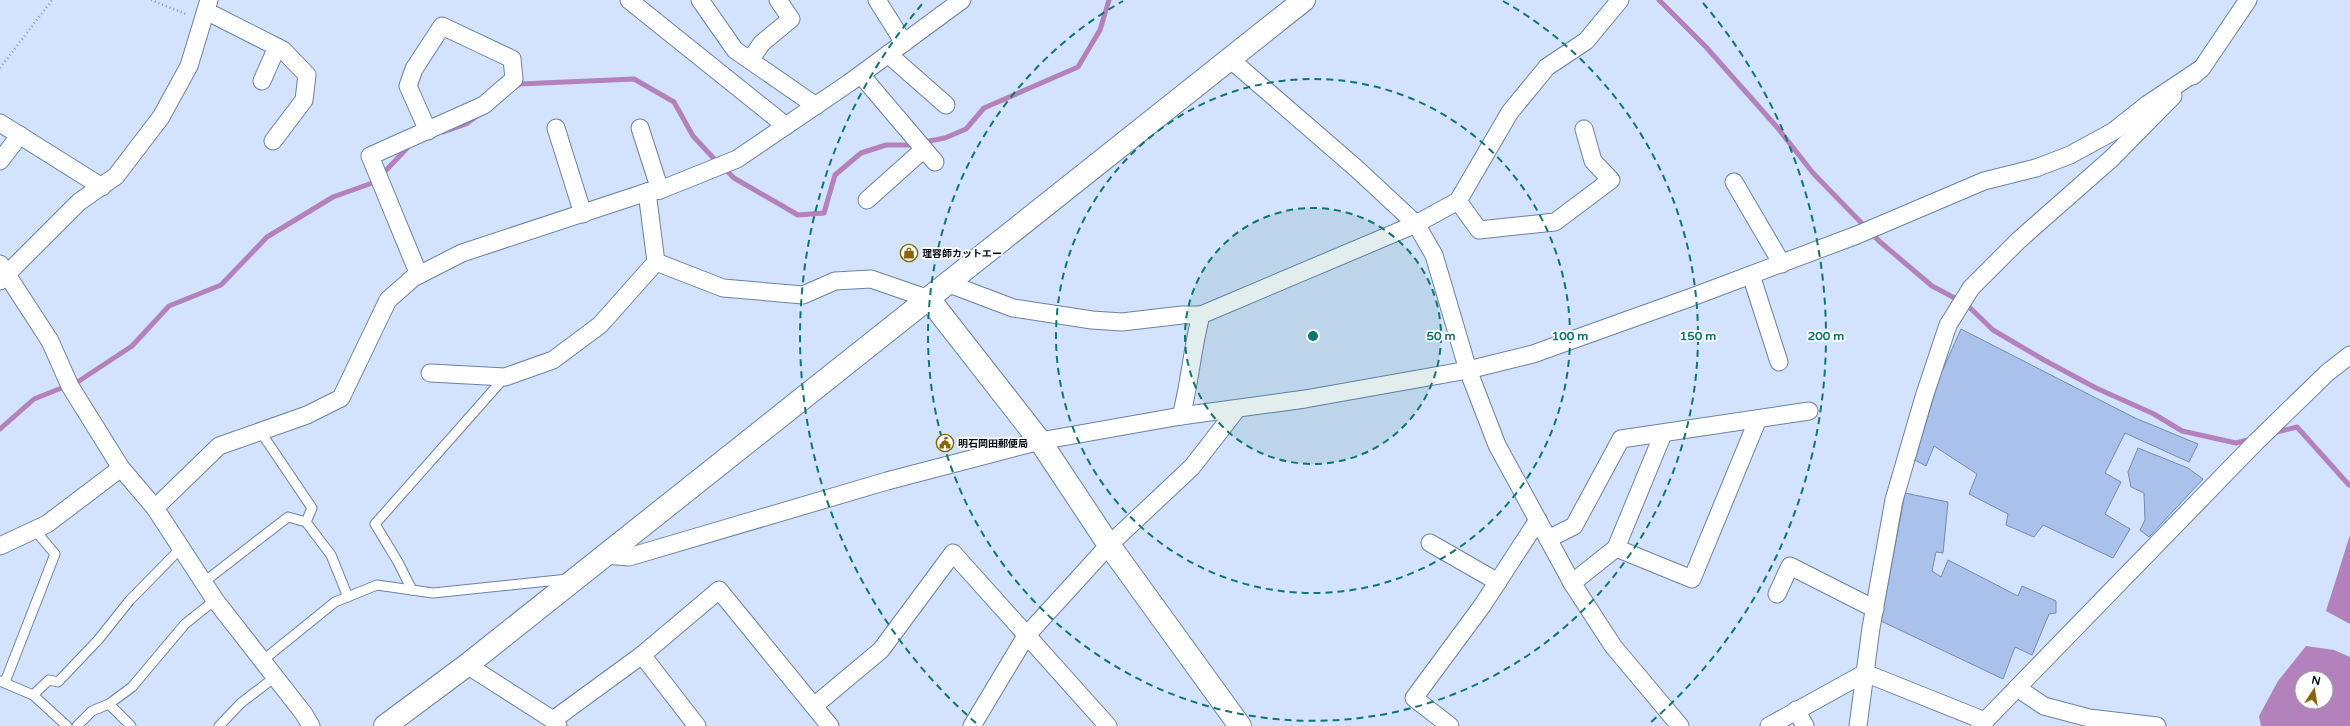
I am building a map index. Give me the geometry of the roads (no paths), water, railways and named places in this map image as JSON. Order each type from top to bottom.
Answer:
[{"type":"street","points":[[629,0],[786,126]]},
{"type":"street","points":[[700,0],[735,50],[816,106]]},
{"type":"street","points":[[750,60],[762,43],[791,19],[778,0]]},
{"type":"street","points":[[878,0],[904,43]]},
{"type":"street","points":[[155,508],[219,446],[260,430],[306,415],[341,398],[388,300],[419,275],[462,254],[653,191],[736,159],[861,75],[962,0]]},
{"type":"street","points":[[385,726],[467,664],[573,578],[929,299],[1304,0]]},
{"type":"street","points":[[947,284],[1013,308],[1092,320],[1122,322],[1182,315],[1201,315],[1416,224],[1458,201],[1510,112],[1547,67],[1586,41],[1620,0]]},
{"type":"street","points":[[1858,726],[1875,609],[1894,500],[1933,369],[1948,325],[1971,288],[2019,240],[2112,158],[2202,68],[2248,0]]},
{"type":"street","points":[[273,141],[304,100],[307,75],[283,50],[206,11],[189,66],[161,117],[116,176],[79,202],[2,273],[50,341],[70,386],[121,468],[155,508],[216,600],[311,726]]},
{"type":"street","points":[[419,275],[370,156],[428,131],[484,105],[514,79],[512,59],[442,26],[414,69],[408,86],[428,131]]},
{"type":"street","points":[[262,81],[277,47]]},
{"type":"street","points":[[888,54],[946,104]]},
{"type":"street","points":[[1230,59],[1357,169],[1416,224],[1434,255],[1468,370],[1497,445],[1572,583],[1613,646],[1680,726]]},
{"type":"street","points":[[603,555],[629,557],[887,481],[1040,441],[1181,416],[1238,409],[1468,370],[1533,354],[1782,264],[1857,235],[1984,181],[2036,168],[2070,155],[2114,131],[2148,104],[2202,68]]},
{"type":"street","points":[[861,75],[930,156],[867,200]]},
{"type":"street","points":[[0,123],[102,187]]},
{"type":"street","points":[[556,128],[583,214]]},
{"type":"street","points":[[430,373],[505,377],[553,360],[600,325],[656,262],[653,191],[640,128]]},
{"type":"street","points":[[1458,201],[1479,230],[1555,222],[1612,180],[1593,162],[1584,130]]},
{"type":"street","points":[[0,161],[20,135]]},
{"type":"street","points":[[1734,182],[1782,264]]},
{"type":"street","points":[[656,262],[724,288],[803,295],[835,281],[871,279],[929,299],[1040,441],[1109,545],[1240,726]]},
{"type":"street","points":[[1751,275],[1779,362]]},
{"type":"street","points":[[1181,416],[1188,389],[1193,345],[1201,315]]},
{"type":"street","points":[[1865,673],[1983,723],[2256,442],[2327,373],[2350,355]]},
{"type":"street","points":[[972,726],[1026,636],[1109,545],[1192,467],[1238,409]]},
{"type":"street","points":[[1548,539],[1574,526],[1621,439],[1663,434],[1809,411]]},
{"type":"street","points":[[1616,548],[1692,579],[1758,419]]},
{"type":"street","points":[[1572,583],[1616,548],[1663,434]]},
{"type":"street","points":[[0,546],[47,524],[121,468]]},
{"type":"street","points":[[1450,726],[1414,698],[1498,582],[1538,520]]},
{"type":"street","points":[[1430,543],[1498,582]]},
{"type":"street","points":[[814,706],[881,650],[953,553],[1108,726]]},
{"type":"street","points":[[1777,594],[1790,566],[1875,609]]},
{"type":"street","points":[[467,664],[556,723],[642,655],[719,590],[830,726]]},
{"type":"street","points":[[642,655],[697,726]]},
{"type":"street","points":[[1769,726],[1865,673]]},
{"type":"street","points":[[2017,688],[2044,706],[2089,718],[2157,726]]},
{"type":"street","points":[[1796,710],[1805,726]]},
{"type":"lane","points":[[412,590],[398,562],[375,524],[505,377]]},
{"type":"lane","points":[[260,430],[312,508],[306,522]]},
{"type":"lane","points":[[204,582],[288,517],[306,522],[331,555],[348,597]]},
{"type":"lane","points":[[34,530],[54,554],[2,682],[33,695],[67,726]]},
{"type":"lane","points":[[33,695],[50,680],[58,682],[98,640],[130,600],[182,547]]},
{"type":"lane","points":[[262,661],[336,602],[377,585],[434,593],[573,578]]},
{"type":"lane","points":[[77,726],[92,711],[109,704],[132,687],[185,624],[216,600]]},
{"type":"lane","points":[[219,726],[241,703],[275,678]]},
{"type":"lane","points":[[109,704],[131,726]]},
{"type":"waterway","points":[[724,168],[734,178],[798,215],[824,213],[835,175],[861,153],[886,145],[908,145],[945,138],[966,129],[984,108],[1078,67],[1100,30],[1109,0]]},
{"type":"waterway","points":[[1659,0],[1706,47],[1776,126],[1813,173],[1879,241],[1932,286],[1966,304],[1993,330],[2044,360],[2096,388],[2154,414],[2182,431],[2236,443],[2252,439]]},
{"type":"waterway","points":[[515,87],[520,84],[634,79],[674,102],[693,136],[718,163]]},
{"type":"waterway","points":[[443,132],[466,124],[477,116]]},
{"type":"waterway","points":[[0,429],[34,399],[79,381],[132,346],[169,306],[221,285],[267,237],[333,197],[375,182],[410,145]]},
{"type":"waterway","points":[[2273,433],[2297,427],[2349,485]]},
{"type":"place","name":"理容師カットエー","points":[[909,253]]},
{"type":"place","name":"明石岡田郵便局","points":[[945,443]]}]
